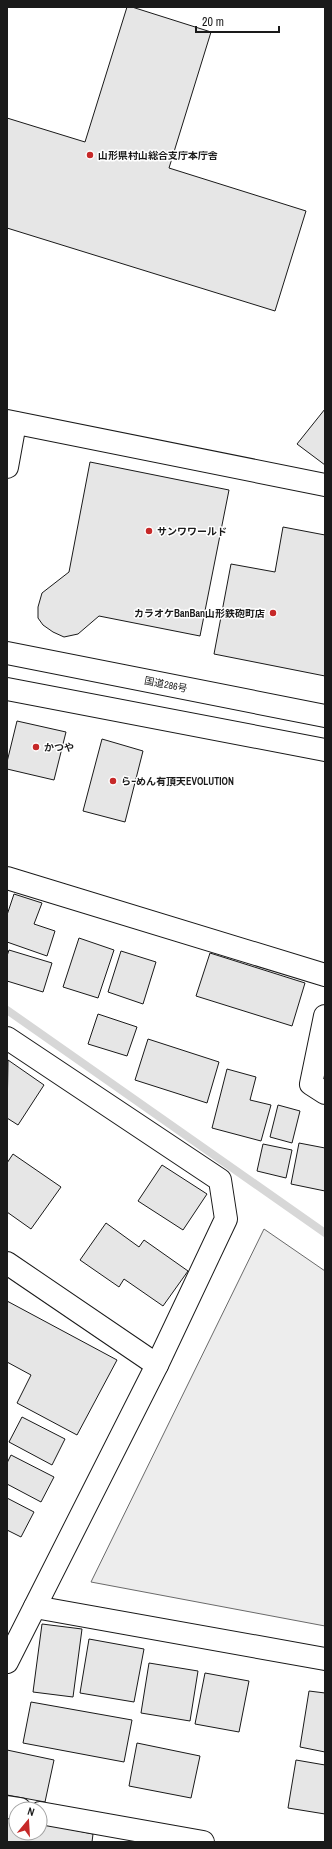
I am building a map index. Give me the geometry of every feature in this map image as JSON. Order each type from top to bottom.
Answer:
[{"type":"main road","points":[[7,467],[11,422],[325,485]]},
{"type":"main road","name":"国道286号","points":[[7,653],[325,716]]},
{"type":"main road","points":[[7,689],[325,750]]},
{"type":"main road","points":[[7,878],[325,975]]},
{"type":"main road","points":[[325,1016],[311,1084],[325,1093]]},
{"type":"main road","points":[[7,1038],[220,1180],[226,1219],[157,1365],[7,1662]]},
{"type":"main road","points":[[7,1263],[157,1365]]},
{"type":"main road","points":[[35,1607],[325,1659]]},
{"type":"main road","points":[[48,1816],[107,1834],[203,1842]]},
{"type":"shaded area","points":[[264,1229],[325,1271],[325,1626],[91,1582]]},
{"type":"building","name":"山形県村山総合支庁本庁舎","points":[[127,7],[132,7],[211,32],[169,168],[306,211],[275,311],[7,228],[7,118],[85,142]]},
{"type":"building","points":[[325,409],[325,465],[297,444]]},
{"type":"building","name":"サンワワールド","points":[[90,462],[229,490],[200,636],[99,616],[78,634],[64,637],[43,625],[38,618],[38,607],[42,593],[69,572]]},
{"type":"building","name":"カラオケBanBan山形鉄砲町店","points":[[283,527],[325,535],[325,676],[214,654],[231,564],[275,572]]},
{"type":"building","name":"かつや","points":[[17,721],[66,732],[54,780],[7,769],[7,762]]},
{"type":"building","name":"らｰめん有頂天EVOLUTION","points":[[102,739],[143,751],[125,822],[83,811]]},
{"type":"building","points":[[14,894],[42,903],[34,924],[55,931],[47,956],[7,942],[7,915]]},
{"type":"building","points":[[79,938],[114,950],[98,998],[63,987]]},
{"type":"building","points":[[9,950],[52,963],[43,992],[7,981],[7,956]]},
{"type":"building","points":[[121,951],[156,962],[143,1004],[108,992]]},
{"type":"building","points":[[210,953],[305,983],[292,1026],[196,996]]},
{"type":"building","points":[[98,1014],[137,1027],[127,1056],[88,1044]]},
{"type":"building","points":[[148,1039],[219,1062],[207,1103],[135,1080]]},
{"type":"building","points":[[8,1060],[44,1085],[18,1125],[7,1118]]},
{"type":"building","points":[[227,1069],[256,1077],[250,1100],[271,1105],[261,1141],[212,1128]]},
{"type":"building","points":[[278,1105],[300,1111],[292,1143],[270,1137]]},
{"type":"building","points":[[299,1143],[325,1148],[325,1191],[291,1184]]},
{"type":"building","points":[[263,1144],[292,1150],[286,1178],[257,1171]]},
{"type":"building","points":[[13,1154],[61,1187],[31,1229],[7,1212],[7,1163]]},
{"type":"building","points":[[162,1165],[207,1194],[183,1230],[138,1201]]},
{"type":"building","points":[[106,1223],[139,1247],[144,1240],[188,1271],[163,1306],[124,1279],[119,1287],[80,1260]]},
{"type":"building","points":[[7,1301],[117,1360],[77,1435],[17,1403],[31,1375],[7,1362]]},
{"type":"building","points":[[22,1417],[65,1439],[52,1465],[9,1442]]},
{"type":"building","points":[[11,1455],[54,1477],[41,1502],[7,1484],[7,1463]]},
{"type":"building","points":[[7,1498],[34,1512],[21,1537],[7,1530]]},
{"type":"building","points":[[42,1624],[82,1629],[73,1697],[33,1692]]},
{"type":"building","points":[[89,1639],[144,1649],[134,1702],[80,1693]]},
{"type":"building","points":[[149,1663],[198,1671],[190,1721],[141,1713]]},
{"type":"building","points":[[205,1673],[249,1681],[239,1732],[195,1724]]},
{"type":"building","points":[[309,1691],[325,1693],[325,1752],[300,1747]]},
{"type":"building","points":[[31,1702],[132,1720],[124,1762],[23,1743]]},
{"type":"building","points":[[137,1743],[200,1756],[191,1798],[129,1786]]},
{"type":"building","points":[[7,1750],[54,1760],[45,1801],[7,1795]]},
{"type":"building","points":[[296,1760],[325,1765],[325,1814],[288,1808]]},
{"type":"building","points":[[7,1817],[8,1841],[48,1841],[48,1825],[93,1834],[92,1842],[7,1842]]},
{"type":"waterway","points":[[7,1010],[325,1233]]},
{"type":"place","name":"山形県村山総合支庁本庁舎","points":[[90,155]]},
{"type":"place","name":"サンワワールド","points":[[149,531]]},
{"type":"place","name":"カラオケBanBan山形鉄砲町店","points":[[273,613]]},
{"type":"place","name":"かつや","points":[[36,747]]},
{"type":"place","name":"らｰめん有頂天EVOLUTION","points":[[113,781]]}]
